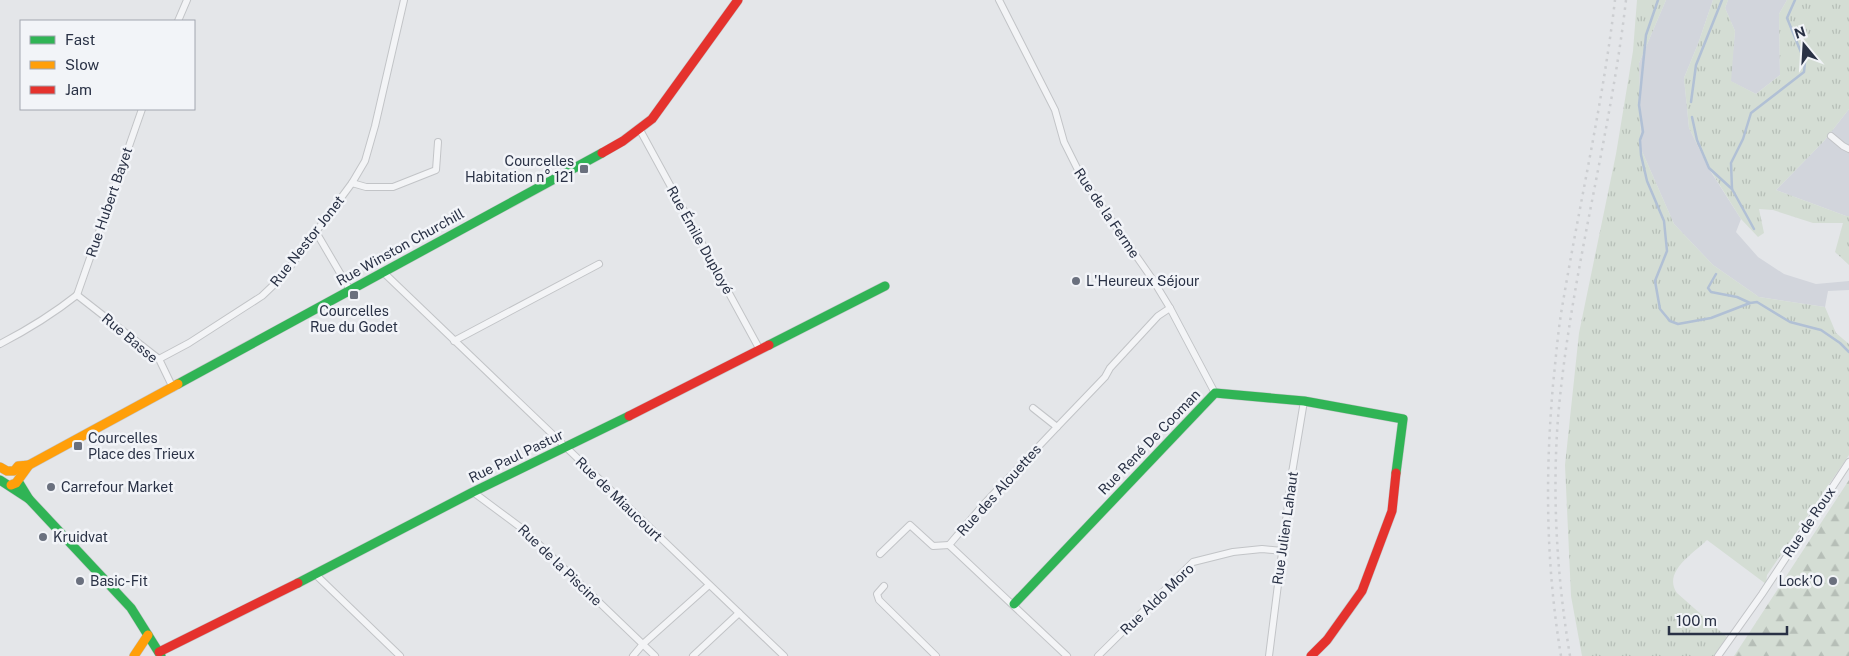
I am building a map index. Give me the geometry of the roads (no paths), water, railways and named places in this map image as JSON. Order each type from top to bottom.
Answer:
[{"type":"street","points":[[178,20],[187,0]]},
{"type":"street","name":"Rue Nestor Jonet","points":[[159,359],[189,343],[262,296],[284,274],[352,183],[365,161],[375,126],[404,0]]},
{"type":"street","name":"Rue de la Ferme","points":[[999,0],[1055,110],[1064,142],[1082,178],[1153,280],[1215,393]]},
{"type":"street","name":"Rue Winston Churchill","points":[[9,477],[18,466],[29,465],[173,388],[624,141],[640,130],[652,118],[736,1]]},
{"type":"street","name":"Rue Hubert Bayet","points":[[77,295],[142,110]]},
{"type":"street","name":"Rue Émile Duployé","points":[[640,130],[760,350]]},
{"type":"street","points":[[1831,136],[1842,146],[1849,149]]},
{"type":"street","name":"Rue Nestor Jonet","points":[[352,183],[366,187],[393,187],[436,170],[438,142]]},
{"type":"street","points":[[316,232],[350,290]]},
{"type":"street","points":[[454,341],[599,264]]},
{"type":"street","name":"Rue de Miaucourt","points":[[383,272],[784,656]]},
{"type":"street","name":"Rue Paul Pastur","points":[[160,654],[472,492],[565,448],[885,286]]},
{"type":"street","points":[[0,344],[20,334],[61,308],[77,295]]},
{"type":"street","name":"Rue Basse","points":[[77,295],[159,359],[173,388]]},
{"type":"street","name":"Rue des Alouettes","points":[[1067,656],[1014,604],[950,546],[984,504],[1106,377],[1110,368],[1158,316],[1170,308]]},
{"type":"street","name":"Rue René De Cooman","points":[[1014,604],[1215,393],[1304,401],[1403,419],[1392,511],[1362,591],[1327,640],[1311,656]]},
{"type":"street","name":"Rue Julien Lahaut","points":[[1269,656],[1304,401]]},
{"type":"street","points":[[1033,408],[1057,427]]},
{"type":"street","name":"Rue de Roux","points":[[1718,656],[1762,594],[1849,462]]},
{"type":"street","points":[[9,477],[18,495],[29,499],[130,608],[160,654]]},
{"type":"street","name":"Rue de la Piscine","points":[[472,492],[524,530],[655,656]]},
{"type":"street","points":[[880,554],[910,525],[933,546],[950,546]]},
{"type":"street","name":"Rue Aldo Moro","points":[[1098,656],[1193,562],[1233,552],[1262,549],[1282,551]]},
{"type":"street","points":[[315,574],[400,656]]},
{"type":"street","points":[[633,656],[643,644],[709,585]]},
{"type":"street","points":[[884,586],[876,594],[879,600],[936,656]]},
{"type":"street","points":[[693,656],[739,613]]},
{"type":"street","points":[[134,656],[148,635]]},
{"type":"street","points":[[1054,656],[1060,650]]},
{"type":"waterway","points":[[1658,0],[1646,35],[1639,105],[1643,132],[1640,140],[1641,155],[1647,181],[1664,221],[1667,251],[1655,281],[1660,309],[1670,321],[1678,324],[1711,318],[1750,303]]},
{"type":"waterway","points":[[1691,102],[1696,65],[1722,0]]},
{"type":"waterway","points":[[1754,229],[1732,189],[1731,163],[1743,139],[1751,113],[1804,72],[1805,62],[1787,18],[1795,0]]},
{"type":"waterway","points":[[1692,117],[1697,140],[1709,168],[1732,189]]},
{"type":"waterway","points":[[1716,274],[1708,288],[1711,292],[1737,297],[1750,303],[1757,302],[1790,322],[1821,330],[1840,343],[1849,352]]},
{"type":"railway","points":[[1561,656],[1552,588],[1548,521],[1550,419],[1561,312],[1598,114],[1615,0]]},
{"type":"railway","points":[[1570,656],[1562,597],[1557,537],[1556,448],[1558,418],[1571,313],[1610,105],[1626,0]]},
{"type":"place","name":"Courcelles Habitation n° 121","points":[[584,169]]},
{"type":"place","name":"L'Heureux Séjour","points":[[1076,281]]},
{"type":"place","name":"Courcelles Rue du Godet","points":[[354,295]]},
{"type":"place","name":"Courcelles Place des Trieux","points":[[78,446]]},
{"type":"place","name":"Carrefour Market","points":[[51,487]]},
{"type":"place","name":"Kruidvat","points":[[43,537]]},
{"type":"place","name":"Basic-Fit","points":[[80,581]]},
{"type":"place","name":"Lock’O","points":[[1833,581]]}]
